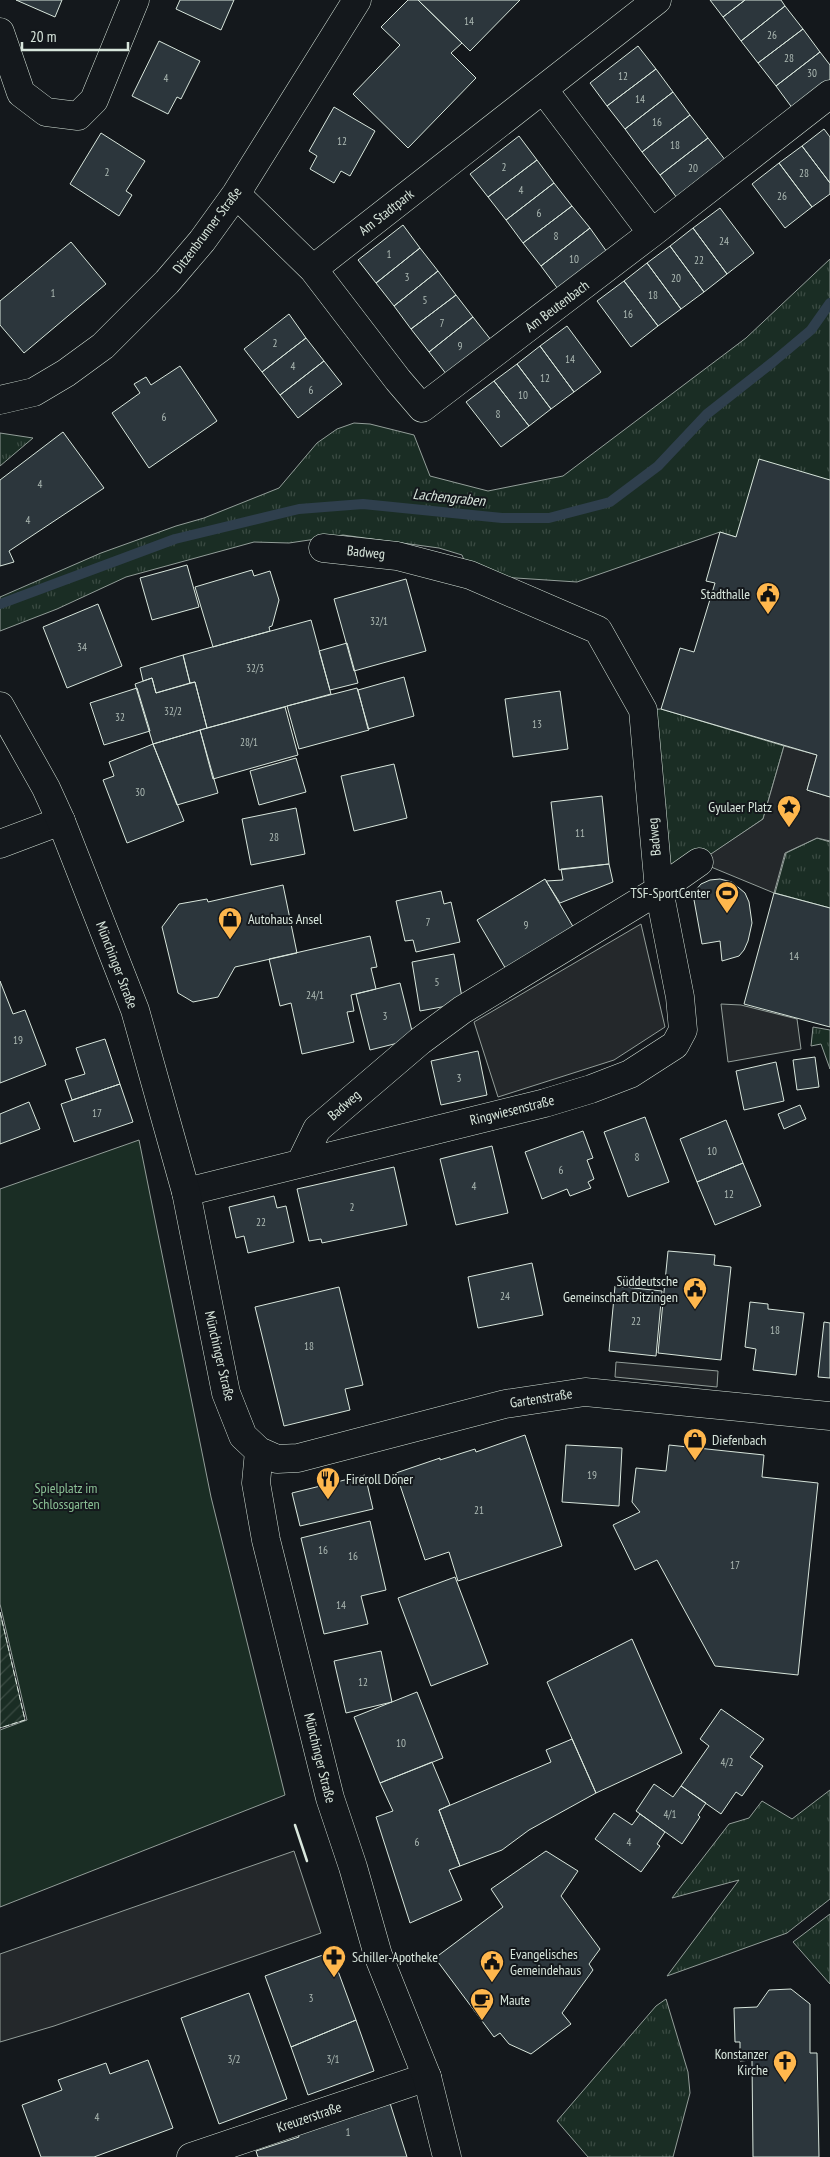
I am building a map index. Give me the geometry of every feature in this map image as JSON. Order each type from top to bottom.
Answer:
[{"type":"street","points":[[0,32],[21,93],[46,112],[78,116],[94,100],[135,0]]},
{"type":"street","name":"Ditzenbrunner Straße","points":[[0,400],[34,392],[66,373],[103,346],[167,282],[202,241],[236,194],[357,0]]},
{"type":"street","name":"Am Stadtpark","points":[[313,269],[657,0]]},
{"type":"street","points":[[543,89],[652,234]]},
{"type":"street","name":"Am Beutenbach","points":[[313,269],[398,380],[422,408],[652,234],[830,94]]},
{"type":"street","points":[[236,194],[313,269]]},
{"type":"street","name":"Badweg","points":[[301,1162],[317,1129],[420,1041],[462,1010],[659,890],[643,710],[598,630],[470,575],[397,556],[324,548]]},
{"type":"street","name":"Münchinger Straße","points":[[0,706],[46,788],[61,821],[135,1010],[186,1192],[226,1393],[243,1436],[259,1451],[256,1483],[266,1540],[330,1798],[353,1867],[378,1955],[427,2076],[447,2157]]},
{"type":"street","points":[[0,844],[61,821]]},
{"type":"street","points":[[659,890],[699,862]]},
{"type":"street","name":"Ringwiesenstraße","points":[[186,1192],[301,1162],[546,1103],[630,1074],[675,1045],[682,1030],[680,997],[659,890]]},
{"type":"street","name":"Gartenstraße","points":[[259,1451],[277,1459],[298,1458],[505,1404],[585,1392],[830,1416]]},
{"type":"street","name":"Kreuzerstraße","points":[[191,2157],[427,2076]]},
{"type":"green space","points":[[830,259],[830,480],[736,537],[720,532],[577,582],[470,575],[462,555],[439,548],[343,535],[289,543],[254,542],[126,577],[57,609],[0,631],[0,597],[101,553],[204,518],[279,488],[317,443],[337,429],[354,423],[370,424],[414,435],[430,476],[488,491],[563,476],[746,338]]},
{"type":"green space","points":[[0,433],[33,438],[0,466]]},
{"type":"green space","points":[[661,709],[784,746],[763,819],[659,890],[643,710]]},
{"type":"green space","points":[[817,838],[830,842],[830,908],[775,893],[786,853]]},
{"type":"green space","points":[[813,1027],[830,1030],[830,1069],[821,1044],[811,1046]]},
{"type":"green space","name":"Spielplatz im Schlossgarten","points":[[139,1140],[211,1497],[285,1795],[0,1907],[0,1730],[27,1720],[0,1604],[0,1189]]},
{"type":"green space","points":[[0,1612],[25,1720],[0,1728]]},
{"type":"green space","points":[[830,1790],[830,1899],[787,1933],[667,1976],[739,1880],[672,1898],[729,1824],[749,1818],[762,1801],[792,1819]]},
{"type":"green space","points":[[830,1914],[830,1984],[793,1942]]},
{"type":"green space","points":[[666,1999],[688,2072],[690,2093],[673,2157],[588,2157],[557,2121],[656,2006]]},
{"type":"shaded area","name":"Gyulaer Platz","points":[[784,746],[817,755],[807,790],[830,797],[830,841],[817,838],[785,853],[774,893],[699,862],[763,819]]},
{"type":"shaded area","points":[[641,924],[665,1027],[614,1060],[498,1097],[474,1022]]},
{"type":"shaded area","points":[[721,1004],[741,1005],[797,1019],[801,1049],[728,1062]]},
{"type":"shaded area","points":[[616,1362],[718,1371],[717,1387],[615,1377]]},
{"type":"shaded area","points":[[294,1851],[321,1933],[54,2026],[0,2042],[0,1954]]},
{"type":"building","points":[[16,0],[62,0],[55,17]]},
{"type":"building","points":[[180,0],[234,0],[221,30],[176,9]]},
{"type":"building","points":[[408,0],[418,0],[462,43],[451,53],[476,78],[408,148],[353,94],[400,45],[381,27]]},
{"type":"building","points":[[418,0],[520,0],[470,51]]},
{"type":"building","points":[[710,0],[745,0],[723,17]]},
{"type":"building","points":[[745,0],[781,0],[785,6],[741,41],[723,17]]},
{"type":"building","points":[[785,6],[803,29],[758,63],[741,41]]},
{"type":"building","points":[[803,29],[820,52],[776,86],[758,63]]},
{"type":"building","points":[[159,41],[200,61],[181,99],[177,97],[168,114],[132,96]]},
{"type":"building","points":[[638,46],[656,69],[607,106],[590,83]]},
{"type":"building","points":[[820,52],[830,65],[830,81],[793,109],[776,86]]},
{"type":"building","points":[[656,69],[673,92],[625,129],[607,106]]},
{"type":"building","points":[[673,92],[690,115],[642,152],[625,129]]},
{"type":"building","points":[[334,107],[375,131],[350,176],[341,171],[334,183],[310,169],[317,156],[309,151]]},
{"type":"building","points":[[690,115],[708,138],[660,175],[642,152]]},
{"type":"building","points":[[824,129],[830,137],[830,183],[802,146]]},
{"type":"building","points":[[101,133],[145,161],[126,191],[132,195],[119,216],[70,184]]},
{"type":"building","points":[[519,136],[537,160],[488,197],[470,174]]},
{"type":"building","points":[[708,138],[726,161],[677,198],[660,175]]},
{"type":"building","points":[[802,146],[830,183],[830,194],[812,207],[779,163]]},
{"type":"building","points":[[537,160],[554,183],[506,220],[488,197]]},
{"type":"building","points":[[779,163],[812,207],[785,228],[752,184]]},
{"type":"building","points":[[554,183],[572,206],[523,243],[506,220]]},
{"type":"building","points":[[572,206],[590,228],[541,266],[523,243]]},
{"type":"building","points":[[720,208],[754,253],[727,274],[693,228]]},
{"type":"building","points":[[403,225],[420,248],[376,283],[358,260]]},
{"type":"building","points":[[590,228],[607,252],[558,289],[541,266]]},
{"type":"building","points":[[693,228],[727,274],[704,292],[670,246]]},
{"type":"building","points":[[71,242],[106,284],[24,353],[0,325],[0,301]]},
{"type":"building","points":[[670,246],[704,292],[681,309],[647,263]]},
{"type":"building","points":[[420,248],[438,271],[394,306],[376,283]]},
{"type":"building","points":[[647,263],[681,309],[658,326],[624,281]]},
{"type":"building","points":[[438,271],[456,295],[411,329],[394,306]]},
{"type":"building","points":[[624,281],[658,326],[631,347],[597,301]]},
{"type":"building","points":[[456,295],[473,317],[429,352],[411,329]]},
{"type":"building","points":[[289,314],[306,338],[262,372],[244,349]]},
{"type":"building","points":[[473,317],[491,340],[447,375],[429,352]]},
{"type":"building","points":[[567,326],[601,372],[574,392],[540,346]]},
{"type":"building","points":[[306,338],[324,361],[280,395],[262,372]]},
{"type":"building","points":[[540,346],[574,392],[551,409],[517,364]]},
{"type":"building","points":[[324,361],[342,384],[298,418],[280,395]]},
{"type":"building","points":[[517,364],[551,409],[529,426],[494,381]]},
{"type":"building","points":[[180,366],[217,421],[149,468],[112,413],[140,393],[134,384],[146,377],[151,385]]},
{"type":"building","points":[[494,381],[529,426],[501,447],[466,402]]},
{"type":"building","points":[[63,432],[104,488],[9,551],[14,562],[0,566],[0,480]]},
{"type":"building","name":"Stadthalle","points":[[759,459],[830,480],[830,797],[807,790],[817,755],[661,709],[680,648],[694,652],[715,583],[706,581],[720,532],[736,537]]},
{"type":"building","points":[[187,565],[199,607],[152,620],[140,578]]},
{"type":"building","points":[[252,570],[254,576],[270,571],[279,600],[272,626],[269,627],[270,631],[213,647],[195,587]]},
{"type":"building","points":[[406,579],[426,651],[354,671],[334,599]]},
{"type":"building","points":[[98,604],[122,666],[67,688],[43,627]]},
{"type":"building","points":[[311,620],[331,694],[207,728],[195,682],[190,683],[183,655]]},
{"type":"building","points":[[347,643],[358,683],[330,690],[319,651]]},
{"type":"building","points":[[183,655],[190,683],[156,693],[152,678],[143,681],[140,668]]},
{"type":"building","points":[[404,677],[414,716],[368,729],[358,690]]},
{"type":"building","points":[[152,678],[156,693],[195,682],[207,728],[153,744],[135,684]]},
{"type":"building","points":[[137,688],[150,731],[104,745],[90,703]]},
{"type":"building","points":[[357,688],[369,730],[299,749],[287,706]]},
{"type":"building","points":[[560,691],[568,749],[513,757],[505,699]]},
{"type":"building","points":[[285,707],[298,755],[213,779],[200,730]]},
{"type":"building","points":[[200,730],[218,793],[177,805],[153,744]]},
{"type":"building","points":[[153,744],[184,821],[127,843],[103,780],[114,776],[109,762]]},
{"type":"building","points":[[296,758],[306,792],[259,805],[250,771]]},
{"type":"building","points":[[394,764],[407,818],[354,831],[341,776]]},
{"type":"building","points":[[602,796],[609,864],[559,870],[551,802]]},
{"type":"building","points":[[296,808],[305,854],[251,865],[242,819]]},
{"type":"building","points":[[609,864],[613,882],[560,903],[546,881],[563,880],[561,869]]},
{"type":"building","points":[[545,879],[575,930],[507,971],[477,920]]},
{"type":"building","points":[[720,879],[732,882],[745,893],[749,902],[752,923],[744,950],[739,956],[722,961],[720,941],[702,944],[694,900],[695,891],[701,884],[710,880]]},
{"type":"building","name":"Autohaus Ansel","points":[[283,885],[297,953],[235,967],[218,997],[193,1002],[178,993],[162,927],[179,904],[207,899],[208,902]]},
{"type":"building","points":[[441,891],[444,904],[451,902],[460,942],[416,952],[413,940],[405,941],[396,901]]},
{"type":"building","points":[[774,893],[830,908],[830,1027],[744,1004]]},
{"type":"building","points":[[370,936],[377,967],[371,968],[376,989],[351,995],[354,1011],[347,1012],[354,1042],[302,1054],[291,1003],[280,1006],[269,959]]},
{"type":"building","points":[[454,954],[463,1003],[420,1011],[412,962]]},
{"type":"building","points":[[0,981],[13,1014],[25,1010],[46,1065],[0,1083]]},
{"type":"building","points":[[400,983],[414,1039],[370,1050],[356,994]]},
{"type":"building","points":[[105,1039],[120,1084],[72,1100],[65,1080],[85,1074],[76,1048]]},
{"type":"building","points":[[478,1051],[487,1095],[441,1105],[431,1061]]},
{"type":"building","points":[[815,1057],[819,1087],[797,1090],[793,1060]]},
{"type":"building","points":[[776,1062],[784,1101],[744,1110],[736,1071]]},
{"type":"building","points":[[120,1084],[133,1122],[74,1142],[61,1104]]},
{"type":"building","points":[[29,1102],[40,1129],[0,1144],[0,1114]]},
{"type":"building","points":[[800,1105],[806,1119],[784,1129],[778,1114]]},
{"type":"building","points":[[645,1117],[669,1182],[628,1197],[604,1132]]},
{"type":"building","points":[[726,1120],[743,1163],[697,1182],[680,1139]]},
{"type":"building","points":[[583,1131],[593,1158],[587,1160],[594,1179],[588,1182],[591,1188],[570,1196],[567,1189],[542,1199],[525,1152]]},
{"type":"building","points":[[492,1146],[508,1213],[456,1225],[440,1159]]},
{"type":"building","points":[[743,1163],[761,1206],[715,1225],[697,1182]]},
{"type":"building","points":[[394,1167],[407,1225],[322,1243],[321,1239],[309,1241],[297,1189]]},
{"type":"building","points":[[274,1196],[277,1208],[286,1206],[294,1242],[248,1253],[244,1236],[236,1238],[229,1207]]},
{"type":"building","name":"Süddeutsche Gemeinschaft Ditzingen","points":[[668,1251],[715,1255],[714,1265],[731,1267],[721,1360],[658,1353]]},
{"type":"building","points":[[532,1263],[543,1315],[478,1328],[468,1277]]},
{"type":"building","points":[[615,1286],[662,1291],[656,1356],[609,1351]]},
{"type":"building","points":[[339,1287],[363,1385],[345,1389],[350,1410],[284,1426],[255,1307]]},
{"type":"building","points":[[750,1302],[768,1304],[768,1309],[804,1313],[796,1375],[753,1370],[756,1349],[745,1347]]},
{"type":"building","points":[[824,1322],[830,1323],[830,1378],[818,1377]]},
{"type":"building","points":[[525,1435],[562,1546],[458,1581],[449,1552],[425,1560],[396,1473],[440,1458],[440,1460],[475,1449],[476,1452]]},
{"type":"building","points":[[566,1445],[622,1448],[619,1506],[562,1502]]},
{"type":"building","points":[[669,1445],[764,1455],[762,1477],[818,1483],[798,1675],[715,1666],[657,1560],[635,1570],[613,1525],[640,1512],[632,1502],[636,1468],[666,1471]]},
{"type":"building","points":[[365,1475],[373,1509],[300,1526],[292,1493]]},
{"type":"building","points":[[370,1521],[386,1590],[361,1596],[368,1624],[324,1634],[301,1538]]},
{"type":"building","points":[[455,1577],[488,1664],[431,1686],[398,1598]]},
{"type":"building","points":[[632,1639],[682,1753],[596,1793],[547,1682]]},
{"type":"building","points":[[381,1651],[392,1702],[346,1713],[334,1661]]},
{"type":"building","points":[[417,1692],[443,1758],[380,1783],[354,1717]]},
{"type":"building","points":[[721,1709],[764,1739],[750,1757],[763,1766],[742,1796],[736,1792],[721,1814],[681,1786],[709,1746],[700,1739]]},
{"type":"building","points":[[572,1739],[596,1793],[529,1830],[502,1850],[460,1866],[439,1810],[551,1762],[546,1750]]},
{"type":"building","points":[[432,1762],[450,1805],[439,1810],[460,1866],[449,1870],[462,1900],[410,1923],[376,1817],[393,1811],[380,1783]]},
{"type":"building","points":[[654,1784],[673,1797],[681,1786],[706,1803],[698,1815],[700,1817],[682,1844],[636,1811]]},
{"type":"building","points":[[614,1813],[632,1825],[640,1814],[665,1832],[657,1844],[660,1846],[641,1872],[595,1839]]},
{"type":"building","points":[[546,1851],[578,1871],[561,1896],[600,1949],[589,1964],[593,1970],[562,2013],[571,2024],[531,2054],[509,2044],[500,2033],[494,2037],[435,1958],[503,1907],[491,1889]]},
{"type":"building","points":[[331,1952],[356,2020],[291,2047],[265,1976]]},
{"type":"building","name":"Konstanzer Kirche","points":[[791,1989],[810,2004],[810,2053],[817,2053],[819,2157],[753,2157],[752,2060],[740,2061],[740,2042],[735,2042],[734,2008],[757,2007],[769,1990]]},
{"type":"building","points":[[249,1993],[287,2099],[219,2124],[181,2018]]},
{"type":"building","points":[[356,2020],[374,2071],[308,2095],[291,2047]]},
{"type":"building","points":[[148,2060],[173,2128],[94,2157],[41,2157],[22,2105],[62,2090],[58,2080],[106,2063],[110,2074]]},
{"type":"building","points":[[389,2100],[407,2157],[258,2157],[256,2151],[299,2137],[296,2127]]},
{"type":"waterway","name":"Lachengraben","points":[[0,604],[175,539],[299,509],[363,504],[502,518],[549,518],[610,502],[658,466],[707,414],[811,330],[830,303]]},
{"type":"fence","points":[[0,1612],[25,1720],[0,1728]]},
{"type":"wall","points":[[295,1825],[307,1861]]},
{"type":"place","name":"Stadthalle","points":[[768,615]]},
{"type":"place","name":"Gyulaer Platz","points":[[789,828]]},
{"type":"place","name":"TSF-SportCenter","points":[[727,914]]},
{"type":"place","name":"Autohaus Ansel","points":[[230,940]]},
{"type":"place","name":"Süddeutsche Gemeinschaft Ditzingen","points":[[695,1310]]},
{"type":"place","name":"Diefenbach","points":[[695,1461]]},
{"type":"place","name":"Fireroll Döner","points":[[328,1500]]},
{"type":"place","name":"Schiller-Apotheke","points":[[334,1978]]},
{"type":"place","name":"Evangelisches Gemeindehaus","points":[[492,1983]]},
{"type":"place","name":"Maute","points":[[482,2021]]},
{"type":"place","name":"Konstanzer Kirche","points":[[785,2083]]}]
